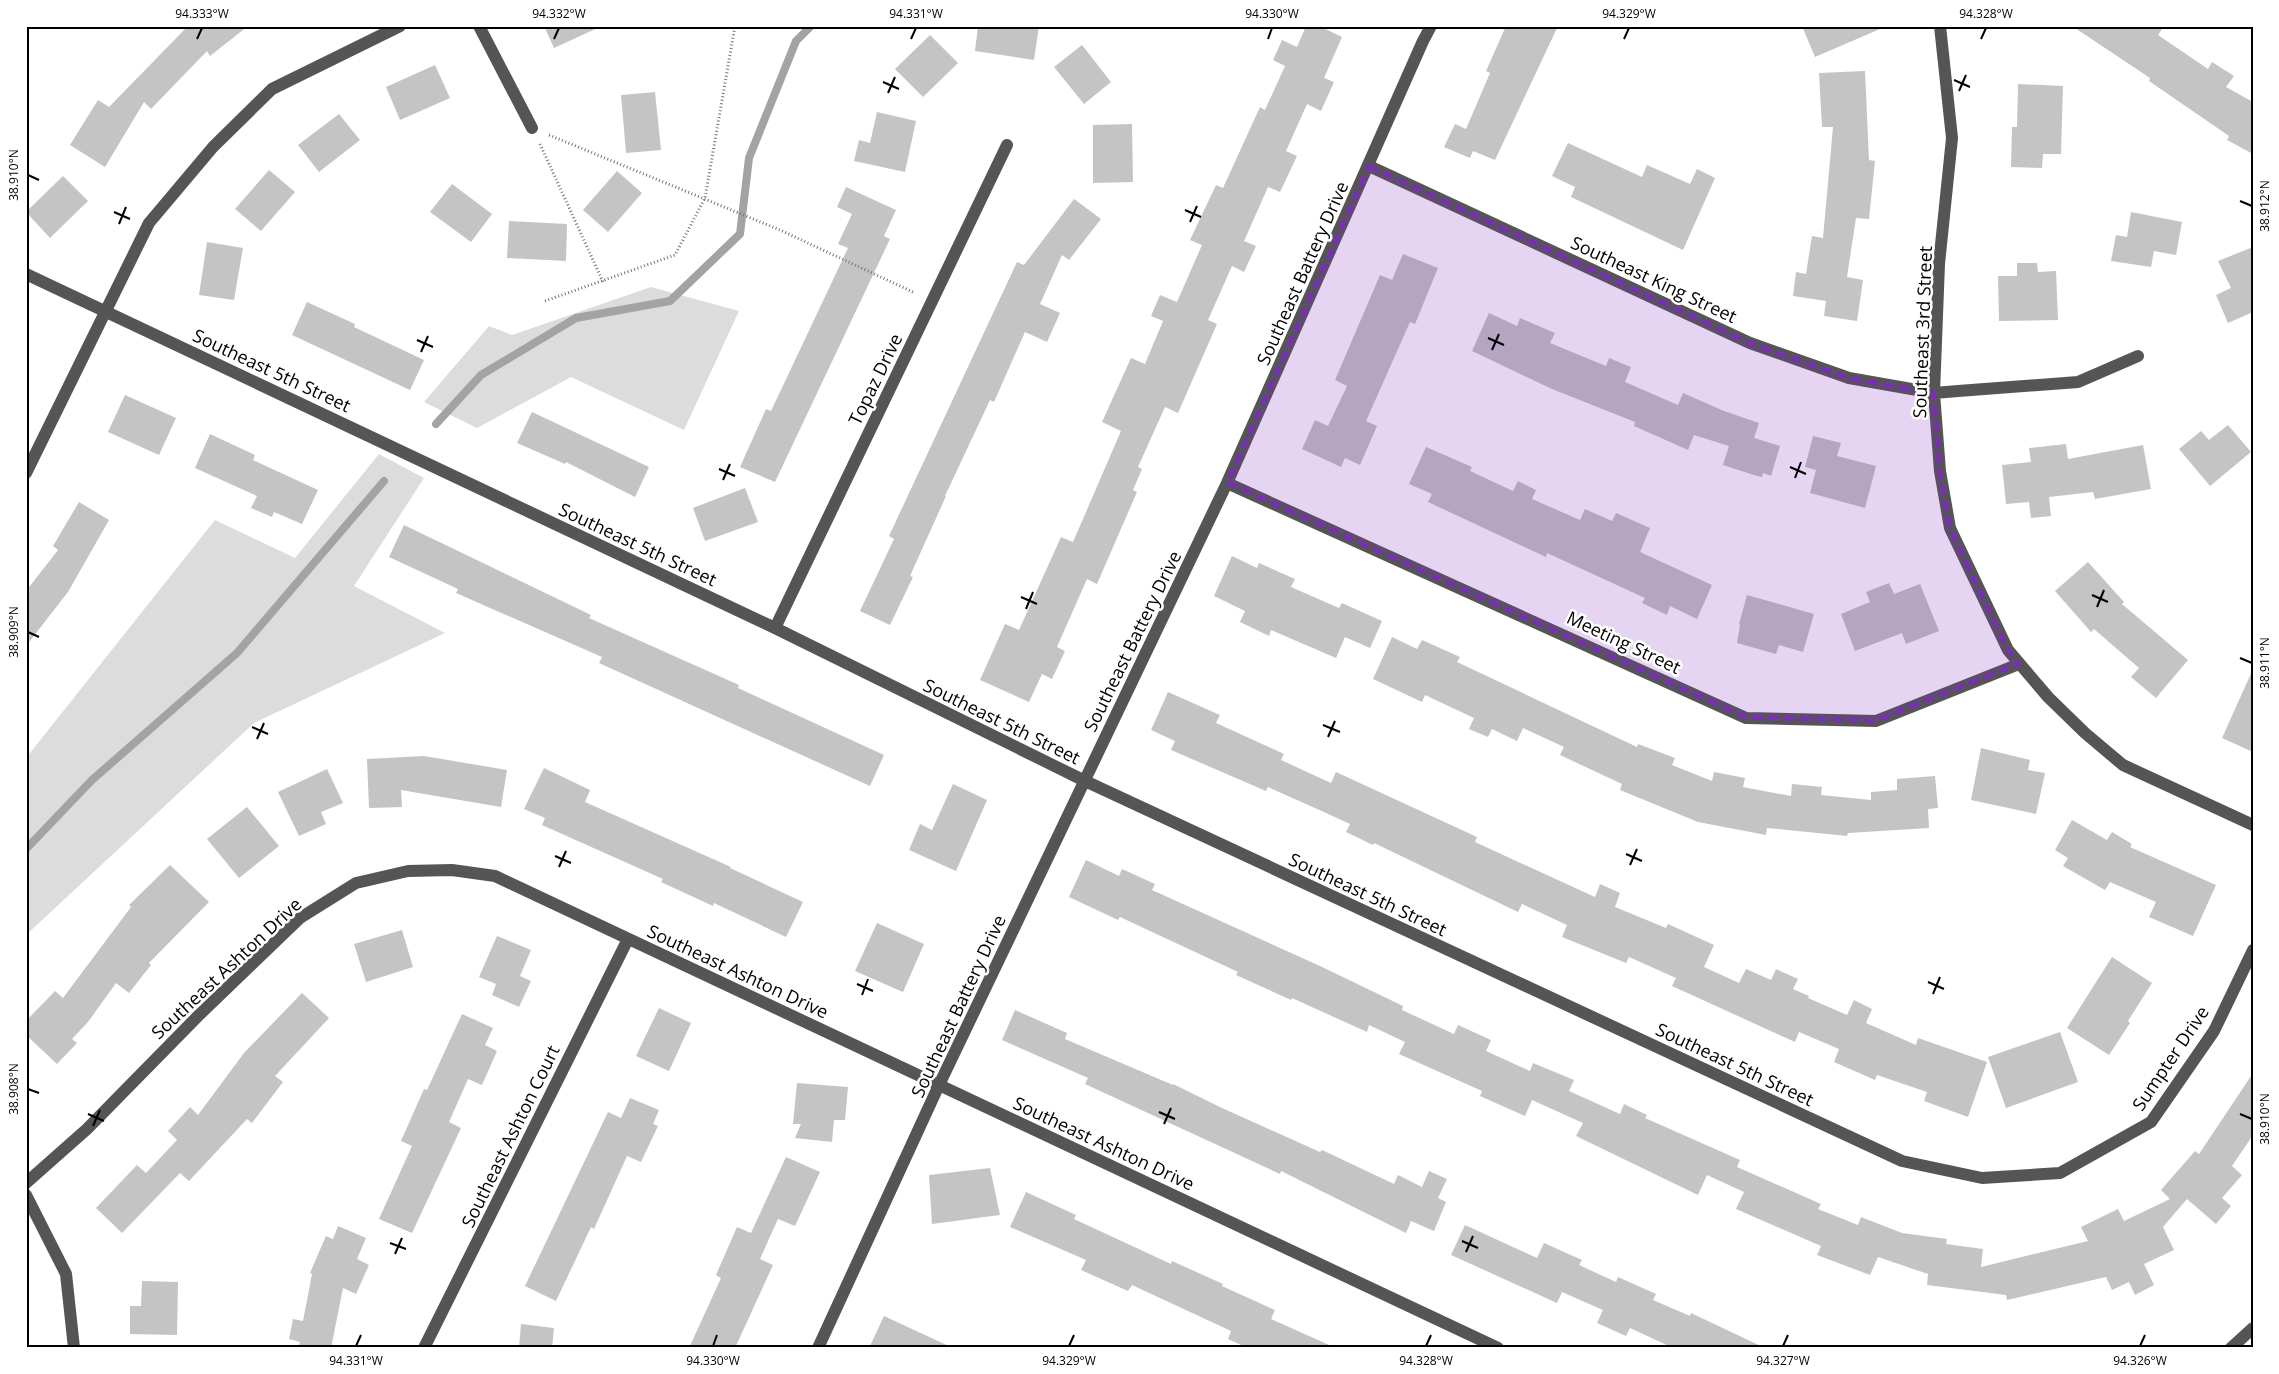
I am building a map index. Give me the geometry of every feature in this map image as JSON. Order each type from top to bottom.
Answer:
[{"type":"street","points":[[26,473],[149,223],[212,146],[272,89],[400,26]]},
{"type":"street","points":[[479,26],[532,128]]},
{"type":"street","name":"Southeast Battery Drive","points":[[818,1348],[939,1085],[1227,483],[1431,26]]},
{"type":"street","name":"Southeast 3rd Street","points":[[1940,26],[1952,138],[1939,264],[1934,393],[1940,471],[1950,528],[2008,650],[2048,697],[2078,727],[2123,765],[2253,825]]},
{"type":"street","name":"Topaz Drive","points":[[774,628],[1007,145]]},
{"type":"street","name":"Southeast King Street","points":[[1369,166],[1750,343],[1849,378],[1934,393],[2078,382],[2138,356]]},
{"type":"street","name":"Southeast 5th Street","points":[[26,274],[774,628],[1084,781],[1902,1161],[1972,1176]]},
{"type":"street","name":"Meeting Street","points":[[1227,483],[1746,718],[1876,721],[2019,664]]},
{"type":"street","name":"Southeast Ashton Drive","points":[[26,1183],[87,1129],[198,1016],[300,918],[356,883],[408,871],[452,870],[494,876],[1498,1348]]},
{"type":"street","name":"Southeast Ashton Court","points":[[424,1348],[628,939]]},
{"type":"street","name":"Sumpter Drive","points":[[1972,1176],[1982,1178],[2060,1173],[2150,1122],[2214,1031],[2253,950]]},
{"type":"street","points":[[26,1195],[66,1274],[74,1348]]},
{"type":"street","points":[[2231,1348],[2253,1328]]},
{"type":"path","points":[[545,301],[675,255],[705,198],[735,26]]},
{"type":"path","points":[[532,128],[780,230],[932,301]]},
{"type":"path","points":[[532,128],[603,282]]},
{"type":"highlighted area","points":[[1369,166],[1750,343],[1849,378],[1934,393],[1940,471],[1950,528],[2008,650],[2019,664],[1876,721],[1746,718],[1227,483]]},
{"type":"shaded area","points":[[651,287],[739,311],[684,430],[571,377],[477,428],[424,402],[489,326],[512,335]]},
{"type":"shaded area","points":[[379,454],[424,478],[354,586],[445,633],[254,723],[26,935],[26,758],[215,520],[295,558]]},
{"type":"building","points":[[188,26],[248,26],[210,56],[207,51],[151,109],[144,102],[105,167],[70,145],[98,100],[109,107]]},
{"type":"building","points":[[544,26],[602,26],[554,48]]},
{"type":"building","points":[[978,26],[1039,26],[1034,60],[975,51]]},
{"type":"building","points":[[1306,26],[1319,26],[1342,37],[1324,78],[1334,82],[1321,111],[1307,104],[1286,151],[1297,156],[1280,192],[1268,187],[1244,241],[1256,246],[1244,272],[1232,266],[1208,320],[1217,324],[1178,413],[1165,407],[1138,467],[1142,469],[1133,490],[1137,492],[1097,584],[1087,579],[1057,647],[1065,651],[1052,679],[1042,674],[1029,702],[980,680],[1005,624],[1019,630],[1061,537],[1073,542],[1121,431],[1102,422],[1131,358],[1145,364],[1163,321],[1151,316],[1160,295],[1177,302],[1202,245],[1190,240],[1216,185],[1223,188],[1260,107],[1265,110],[1285,66],[1273,60],[1282,40],[1297,47]]},
{"type":"building","points":[[1506,26],[1558,26],[1495,160],[1473,151],[1470,158],[1444,147],[1455,124],[1466,129],[1490,73],[1486,71]]},
{"type":"building","points":[[1802,26],[1887,26],[1815,57]]},
{"type":"building","points":[[2072,26],[2164,26],[2158,35],[2208,69],[2212,62],[2234,76],[2226,87],[2253,102],[2253,154],[2227,140],[2229,136],[2149,81],[2150,78]]},
{"type":"building","points":[[930,35],[958,63],[923,97],[895,69]]},
{"type":"building","points":[[1082,45],[1111,82],[1084,104],[1054,67]]},
{"type":"building","points":[[435,65],[450,98],[400,120],[386,87]]},
{"type":"building","points":[[1865,71],[1869,160],[1875,161],[1869,219],[1856,218],[1847,277],[1863,280],[1857,321],[1824,316],[1826,301],[1793,296],[1796,272],[1806,274],[1812,236],[1823,238],[1833,127],[1822,127],[1819,73]]},
{"type":"building","points":[[2018,84],[2063,86],[2061,154],[2043,154],[2042,168],[2011,167],[2012,127],[2017,127]]},
{"type":"building","points":[[655,92],[661,150],[626,153],[621,95]]},
{"type":"building","points":[[877,112],[916,121],[905,172],[854,161],[859,140],[870,143]]},
{"type":"building","points":[[339,114],[360,140],[319,172],[298,145]]},
{"type":"building","points":[[1132,124],[1133,182],[1093,183],[1093,125]]},
{"type":"building","points":[[1568,143],[1642,177],[1647,165],[1690,184],[1697,169],[1715,178],[1683,250],[1571,197],[1575,187],[1552,176]]},
{"type":"building","points":[[269,170],[295,192],[261,231],[235,209]]},
{"type":"building","points":[[617,171],[642,193],[608,232],[583,210]]},
{"type":"building","points":[[63,176],[88,201],[50,238],[26,212]]},
{"type":"building","points":[[452,184],[492,214],[471,242],[430,212]]},
{"type":"building","points":[[846,187],[896,210],[884,236],[890,239],[775,482],[740,467],[766,409],[771,411],[848,248],[838,244],[852,214],[837,207]]},
{"type":"building","points":[[1074,199],[1101,219],[1069,260],[1062,255],[1040,304],[1060,313],[1047,342],[1025,332],[994,402],[990,400],[945,496],[910,576],[913,577],[890,625],[860,611],[894,539],[889,536],[1017,262],[1024,265]]},
{"type":"building","points":[[2131,212],[2182,222],[2176,255],[2154,251],[2151,267],[2111,261],[2116,235],[2127,237]]},
{"type":"building","points":[[509,221],[567,224],[566,261],[507,258]]},
{"type":"building","points":[[207,242],[243,248],[234,300],[199,295]]},
{"type":"building","points":[[2253,247],[2253,312],[2228,323],[2216,295],[2231,288],[2218,261]]},
{"type":"building","points":[[1403,254],[1438,268],[1415,324],[1410,322],[1366,421],[1377,426],[1360,465],[1345,458],[1341,467],[1302,449],[1315,420],[1328,426],[1347,386],[1335,380],[1380,275],[1392,280]]},
{"type":"building","points":[[2017,263],[2037,263],[2038,272],[2056,271],[2058,320],[1999,321],[1998,276],[2017,276]]},
{"type":"building","points":[[307,302],[355,324],[354,327],[424,360],[410,390],[292,335]]},
{"type":"building","points":[[1489,313],[1517,326],[1520,318],[1555,333],[1550,343],[1606,366],[1609,358],[1631,367],[1625,382],[1678,405],[1683,393],[1724,411],[1759,423],[1754,438],[1780,446],[1771,476],[1763,473],[1762,477],[1757,476],[1723,465],[1729,446],[1694,435],[1688,450],[1634,426],[1635,422],[1552,389],[1472,351]]},
{"type":"building","points":[[125,395],[176,418],[159,455],[108,432]]},
{"type":"building","points":[[532,412],[649,467],[635,497],[566,462],[565,464],[517,443]]},
{"type":"building","points":[[2228,425],[2251,452],[2210,486],[2179,449],[2201,431],[2209,440]]},
{"type":"building","points":[[210,434],[255,455],[253,460],[318,490],[302,524],[274,512],[272,517],[251,508],[257,496],[195,468]]},
{"type":"building","points":[[1813,436],[1841,443],[1837,456],[1876,466],[1865,508],[1810,493],[1816,470],[1805,467]]},
{"type":"building","points":[[2066,444],[2068,459],[2143,445],[2151,489],[2095,499],[2093,492],[2049,497],[2051,516],[2031,518],[2029,502],[2006,504],[2002,465],[2031,462],[2029,448]]},
{"type":"building","points":[[1426,447],[1472,467],[1470,471],[1513,491],[1518,481],[1536,490],[1532,499],[1580,520],[1585,509],[1612,521],[1616,513],[1650,528],[1640,552],[1712,585],[1697,619],[1670,606],[1667,615],[1642,603],[1645,598],[1547,553],[1546,557],[1428,502],[1432,494],[1409,484]]},
{"type":"building","points":[[745,488],[758,522],[705,541],[693,508]]},
{"type":"building","points":[[79,502],[109,520],[68,592],[26,646],[26,591],[58,550],[53,546]]},
{"type":"building","points":[[404,525],[591,615],[589,618],[739,685],[738,688],[884,755],[870,786],[599,663],[602,657],[456,593],[458,589],[389,557]]},
{"type":"building","points":[[1232,556],[1257,568],[1259,563],[1295,579],[1291,587],[1339,608],[1342,603],[1382,621],[1370,648],[1345,637],[1336,658],[1271,630],[1269,636],[1240,622],[1245,611],[1214,596]]},
{"type":"building","points":[[2088,562],[2124,602],[2122,604],[2188,660],[2156,698],[2131,677],[2139,668],[2094,629],[2091,632],[2055,591]]},
{"type":"building","points":[[1889,583],[1894,594],[1920,584],[1939,631],[1906,644],[1902,633],[1855,651],[1841,614],[1870,602],[1866,592]]},
{"type":"building","points":[[1747,595],[1814,614],[1803,652],[1779,645],[1776,654],[1737,643],[1739,624]]},
{"type":"building","points":[[1392,637],[1417,649],[1422,640],[1460,657],[1457,662],[1637,747],[1638,744],[1675,758],[1672,765],[1712,781],[1714,772],[1745,778],[1743,787],[1791,796],[1792,784],[1822,787],[1821,795],[1871,800],[1871,792],[1897,790],[1897,779],[1935,776],[1938,808],[1928,809],[1929,828],[1848,833],[1847,836],[1767,828],[1766,835],[1698,822],[1620,790],[1622,784],[1560,755],[1564,747],[1523,728],[1517,741],[1492,729],[1488,737],[1469,729],[1474,718],[1425,695],[1422,702],[1373,679]]},
{"type":"building","points":[[2253,669],[2253,752],[2222,738]]},
{"type":"building","points":[[1168,692],[1220,715],[1216,723],[1284,754],[1281,760],[1331,783],[1336,772],[1477,837],[1475,842],[1595,897],[1600,884],[1620,893],[1615,907],[1666,928],[1668,924],[1714,945],[1704,967],[1739,983],[1746,969],[1771,980],[1776,969],[1798,979],[1793,989],[1809,996],[1808,998],[1847,1015],[1854,1000],[1872,1009],[1866,1023],[1916,1045],[1918,1038],[1987,1062],[1968,1117],[1924,1101],[1927,1092],[1877,1075],[1875,1080],[1834,1062],[1839,1049],[1799,1032],[1795,1042],[1672,986],[1676,978],[1629,957],[1626,963],[1562,937],[1567,925],[1522,904],[1518,912],[1374,843],[1373,845],[1346,832],[1350,824],[1268,787],[1266,791],[1171,750],[1175,741],[1151,730]]},
{"type":"building","points":[[1981,748],[2030,760],[2028,770],[2045,773],[2036,814],[1971,800]]},
{"type":"building","points":[[424,756],[507,770],[501,807],[401,790],[402,807],[369,808],[367,759]]},
{"type":"building","points":[[544,768],[590,790],[585,802],[731,867],[803,902],[786,937],[714,903],[713,906],[661,882],[663,879],[542,825],[545,818],[524,809]]},
{"type":"building","points":[[327,769],[343,803],[321,812],[326,824],[299,836],[278,792]]},
{"type":"building","points":[[953,784],[987,800],[956,871],[909,850],[920,824],[932,830]]},
{"type":"building","points":[[247,807],[279,846],[239,878],[207,839]]},
{"type":"building","points":[[2072,820],[2107,840],[2112,832],[2132,844],[2130,847],[2216,885],[2193,936],[2149,917],[2156,902],[2110,882],[2105,890],[2063,866],[2068,858],[2055,850]]},
{"type":"building","points":[[1086,860],[1119,876],[1122,869],[1155,884],[1152,890],[1320,966],[1403,1006],[1402,1010],[1454,1034],[1458,1025],[1491,1040],[1486,1051],[1530,1071],[1533,1063],[1574,1080],[1569,1091],[1620,1114],[1624,1104],[1647,1115],[1645,1118],[1740,1160],[1737,1167],[1821,1204],[1818,1209],[1858,1225],[1861,1217],[1902,1233],[1947,1239],[1946,1244],[1983,1249],[1981,1267],[2088,1241],[2081,1227],[2118,1209],[2124,1221],[2170,1199],[2161,1190],[2195,1151],[2199,1154],[2253,1073],[2253,1135],[2232,1166],[2242,1175],[2222,1198],[2231,1206],[2216,1224],[2187,1199],[2163,1227],[2174,1250],[2144,1264],[2154,1285],[2135,1295],[2129,1282],[2112,1290],[2106,1277],[2007,1300],[2006,1295],[1927,1285],[1928,1274],[1878,1257],[1870,1275],[1817,1255],[1821,1246],[1736,1209],[1744,1192],[1707,1175],[1698,1195],[1576,1136],[1583,1123],[1532,1100],[1525,1116],[1480,1096],[1482,1091],[1399,1054],[1405,1042],[1369,1025],[1367,1032],[1292,998],[1291,1000],[1236,975],[1238,972],[1120,917],[1118,920],[1069,897]]},
{"type":"building","points":[[170,865],[209,902],[149,963],[151,965],[129,993],[116,983],[88,1022],[72,1039],[77,1043],[57,1064],[26,1035],[26,1021],[55,991],[63,998],[131,907],[129,905]]},
{"type":"building","points":[[877,923],[924,944],[903,992],[855,971]]},
{"type":"building","points":[[402,930],[413,967],[366,982],[354,944]]},
{"type":"building","points":[[497,936],[531,950],[520,976],[531,981],[519,1007],[492,995],[496,984],[479,977]]},
{"type":"building","points":[[2112,957],[2152,983],[2128,1021],[2130,1023],[2109,1055],[2067,1028]]},
{"type":"building","points":[[302,993],[329,1018],[275,1076],[283,1082],[252,1123],[247,1119],[189,1181],[180,1173],[122,1233],[96,1208],[137,1165],[146,1173],[177,1140],[168,1131],[190,1107],[198,1115],[244,1053]]},
{"type":"building","points":[[659,1008],[691,1023],[669,1071],[636,1056]]},
{"type":"building","points":[[1015,1010],[1067,1033],[1065,1039],[1173,1084],[1222,1108],[1320,1152],[1322,1150],[1394,1184],[1398,1175],[1422,1187],[1429,1171],[1447,1179],[1438,1198],[1446,1202],[1434,1231],[1411,1221],[1406,1233],[1281,1171],[1280,1174],[1085,1084],[1088,1078],[1002,1040]]},
{"type":"building","points":[[462,1014],[493,1028],[485,1045],[497,1051],[482,1085],[468,1079],[449,1122],[461,1128],[412,1233],[379,1219],[412,1146],[401,1141],[424,1089],[427,1090]]},
{"type":"building","points":[[2060,1032],[2078,1082],[2006,1108],[1988,1057]]},
{"type":"building","points":[[797,1083],[848,1087],[845,1120],[834,1120],[832,1142],[795,1138],[801,1124],[793,1124]]},
{"type":"building","points":[[630,1098],[659,1110],[653,1124],[658,1126],[641,1162],[627,1156],[594,1229],[591,1227],[556,1301],[525,1286],[608,1112],[621,1118]]},
{"type":"building","points":[[786,1157],[820,1172],[795,1226],[778,1219],[760,1259],[773,1265],[735,1348],[689,1348],[721,1278],[716,1275],[737,1227],[751,1233]]},
{"type":"building","points":[[990,1168],[1000,1215],[932,1224],[929,1175]]},
{"type":"building","points":[[1026,1192],[1076,1215],[1074,1219],[1171,1264],[1172,1261],[1223,1284],[1222,1286],[1275,1310],[1271,1319],[1336,1348],[1248,1348],[1228,1339],[1231,1331],[1132,1285],[1128,1291],[1081,1270],[1086,1260],[1010,1227]]},
{"type":"building","points":[[1465,1225],[1537,1258],[1544,1243],[1582,1260],[1579,1265],[1616,1282],[1618,1277],[1656,1294],[1653,1300],[1690,1316],[1691,1313],[1765,1348],[1673,1348],[1630,1328],[1626,1336],[1597,1323],[1603,1310],[1562,1292],[1557,1303],[1451,1255]]},
{"type":"building","points":[[338,1226],[366,1238],[357,1259],[369,1265],[356,1294],[343,1288],[331,1348],[298,1348],[300,1342],[289,1339],[293,1319],[303,1321],[312,1274],[310,1273],[326,1236],[333,1239]]},
{"type":"building","points":[[142,1281],[178,1282],[177,1335],[130,1334],[130,1306],[141,1306]]},
{"type":"building","points":[[884,1316],[953,1348],[869,1348]]},
{"type":"building","points":[[521,1324],[554,1328],[552,1348],[519,1348]]},
{"type":"waterway","points":[[436,424],[481,375],[576,318],[670,301],[740,234],[749,158],[796,41],[811,26]]},
{"type":"waterway","points":[[26,849],[92,780],[237,653],[384,481]]}]
